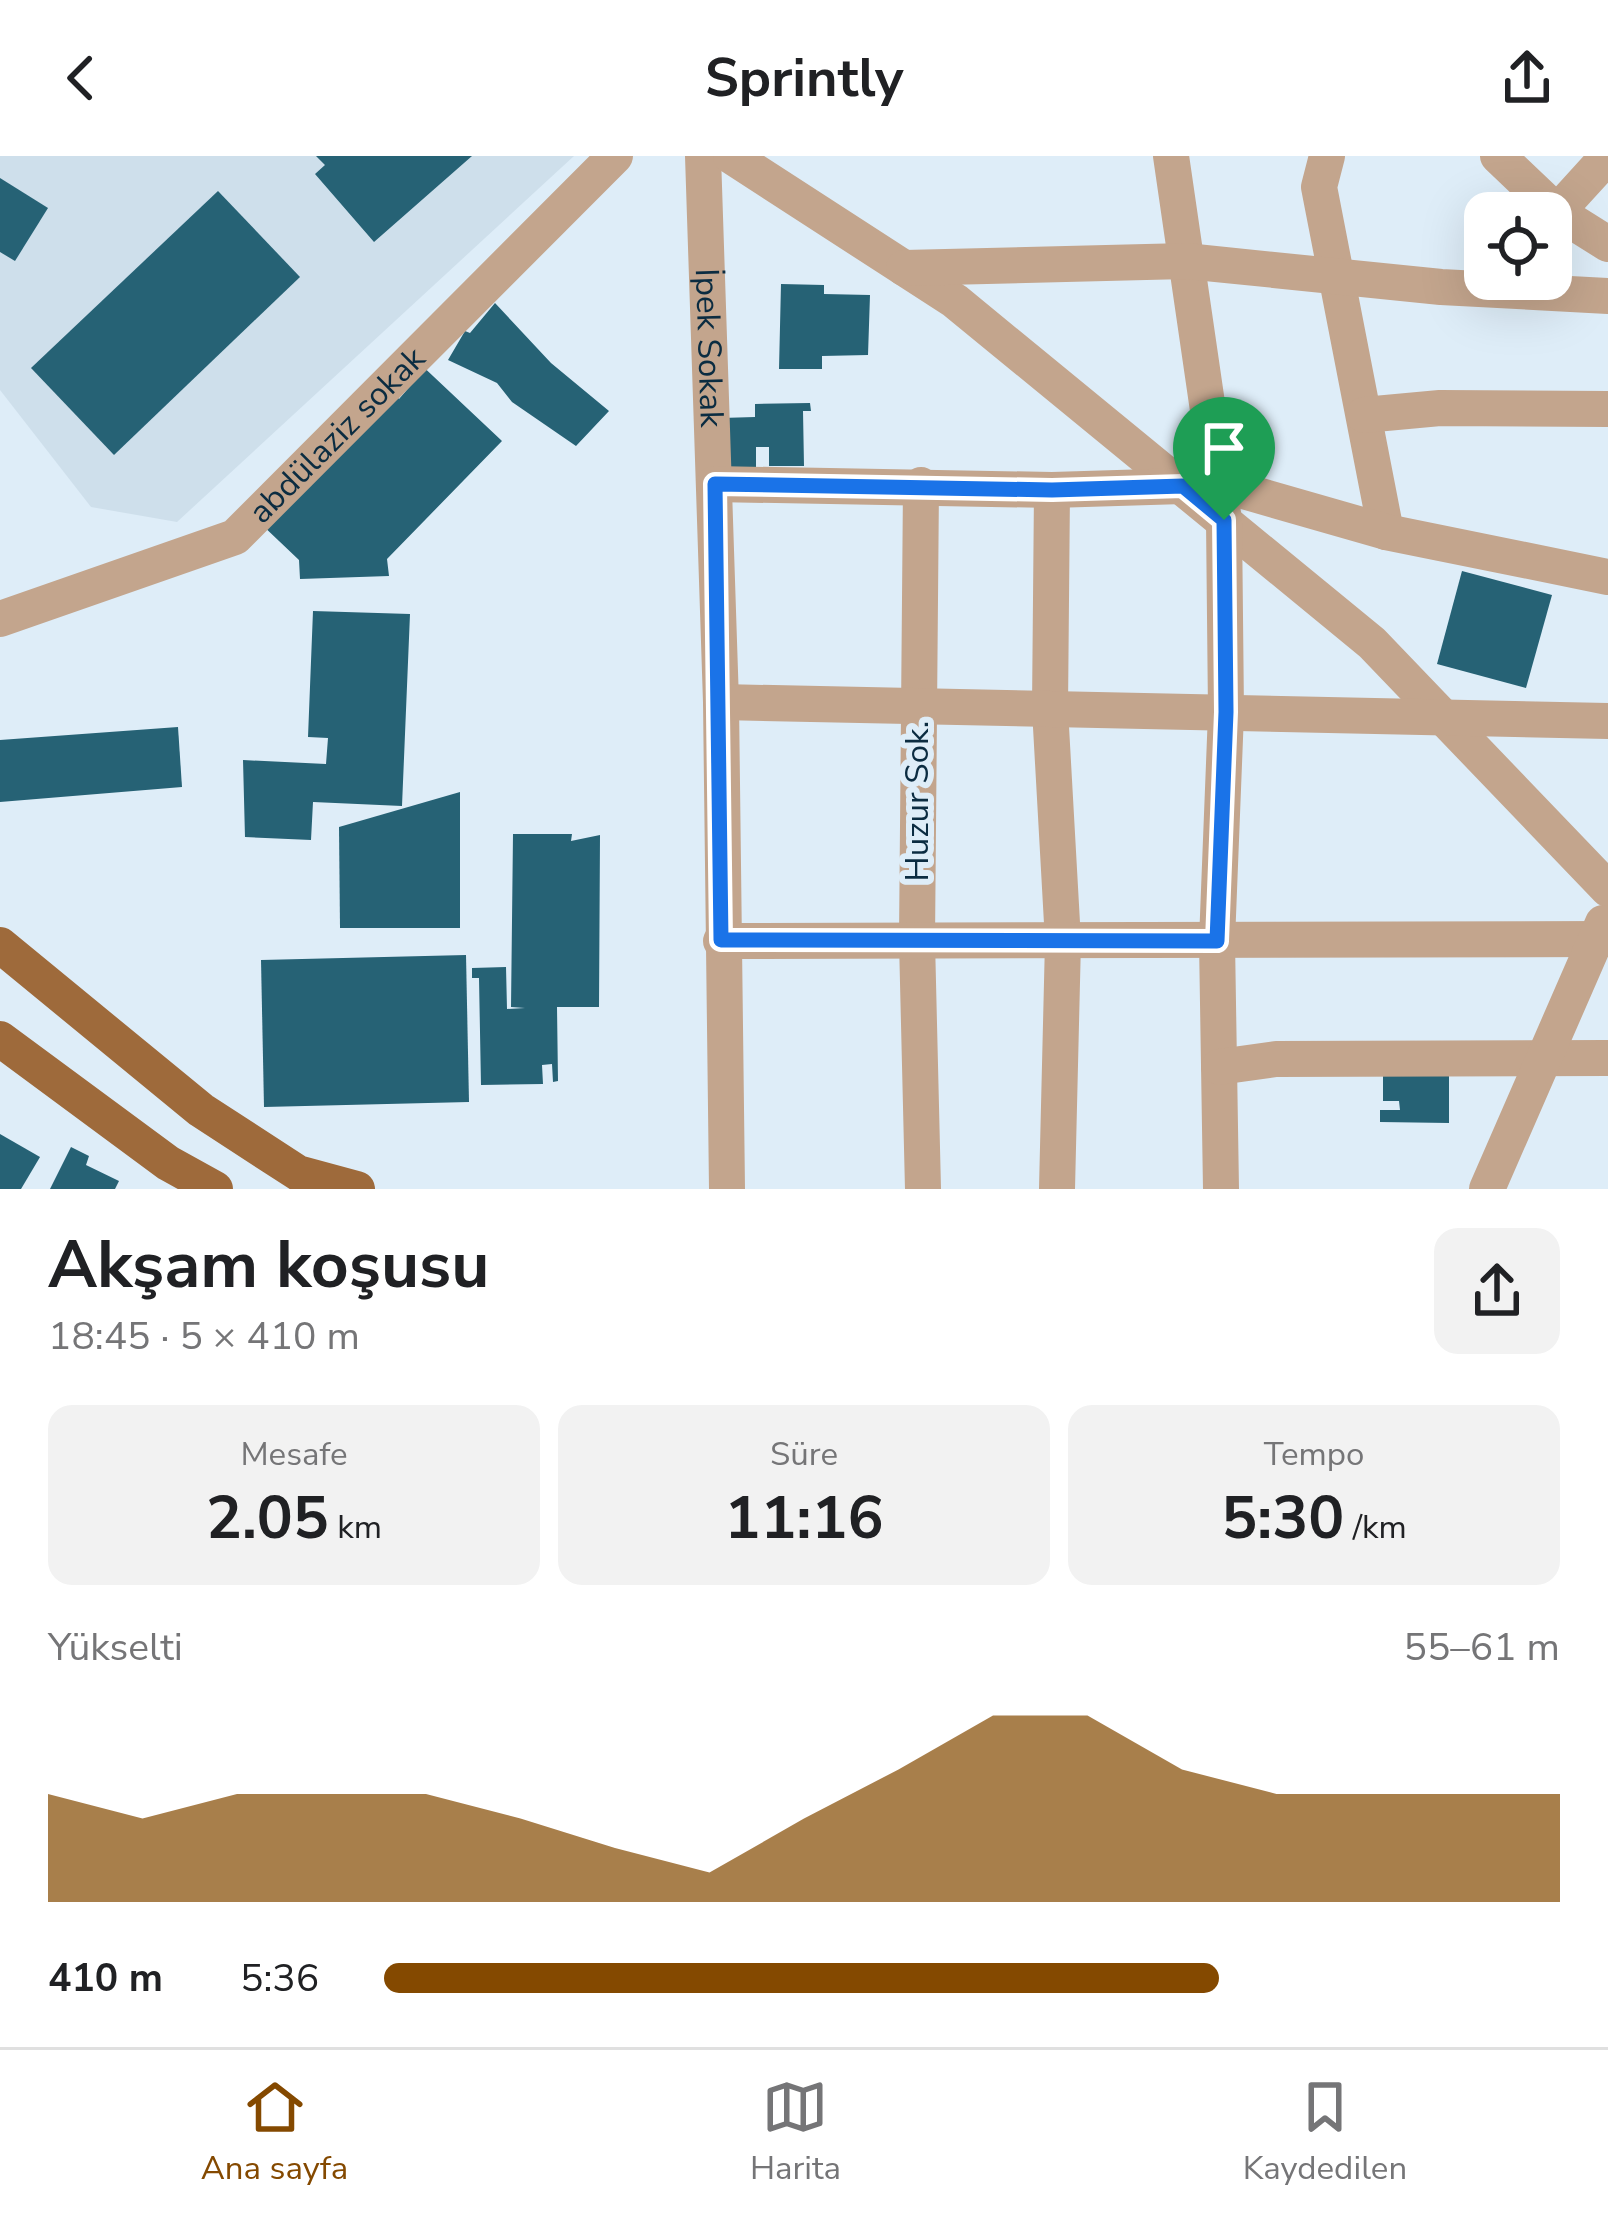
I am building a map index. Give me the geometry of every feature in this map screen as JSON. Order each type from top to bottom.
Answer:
[{"type":"main road","points":[[0,945],[201,1110],[298,1173],[357,1189]]},
{"type":"main road","points":[[2,1046],[168,1163],[215,1189]]},
{"type":"street","name":"abdülaziz sokak","points":[[0,619],[235,536],[615,156]]},
{"type":"street","name":"İpek Sokak","points":[[703,156],[721,702],[728,1189]]},
{"type":"street","points":[[1171,156],[1186,261],[1201,485]]},
{"type":"street","points":[[1327,156],[1319,187],[1385,532]]},
{"type":"street","points":[[1498,156],[1536,192]]},
{"type":"street","points":[[1572,196],[1608,156]]},
{"type":"street","points":[[738,158],[955,301],[1201,485],[1224,520],[1372,644],[1608,889]]},
{"type":"street","points":[[1572,221],[1608,244]]},
{"type":"street","points":[[904,268],[1186,261],[1608,296]]},
{"type":"street","points":[[1364,415],[1440,408],[1608,410]]},
{"type":"street","points":[[715,484],[1052,490],[1201,485],[1385,532],[1608,577]]},
{"type":"street","name":"Huzur Sok.","points":[[921,485],[917,940],[923,1189]]},
{"type":"street","points":[[1052,490],[1050,709],[1063,941],[1058,1189]]},
{"type":"street","points":[[1221,1189],[1217,941],[1226,712],[1224,520]]},
{"type":"street","points":[[721,702],[1608,721]]},
{"type":"street","points":[[721,940],[1217,941],[1604,930],[1487,1189]]},
{"type":"street","points":[[1219,1067],[1276,1059],[1608,1058]]},
{"type":"shaded area","points":[[0,156],[574,156],[177,522],[91,507],[0,390]]},
{"type":"building","points":[[316,156],[472,156],[374,242],[315,174],[325,165]]},
{"type":"building","points":[[0,178],[48,208],[15,261],[0,252]]},
{"type":"building","points":[[218,191],[300,277],[114,455],[31,368]]},
{"type":"building","points":[[781,284],[824,285],[824,294],[870,295],[868,355],[822,356],[822,369],[779,369]]},
{"type":"building","points":[[495,303],[551,363],[609,411],[576,446],[512,402],[497,383],[448,360],[465,331],[470,333]]},
{"type":"building","points":[[416,360],[502,441],[387,559],[389,576],[300,579],[299,560],[259,522],[390,387],[399,399],[412,384]]},
{"type":"building","points":[[810,403],[811,411],[803,411],[804,466],[769,466],[769,447],[756,447],[756,467],[721,468],[721,418],[755,417],[755,404]]},
{"type":"building","points":[[1462,571],[1552,595],[1526,688],[1437,664]]},
{"type":"building","points":[[313,611],[410,614],[402,806],[313,802],[311,840],[245,837],[243,760],[326,764],[328,738],[308,737]]},
{"type":"building","points":[[178,727],[182,787],[0,802],[0,740]]},
{"type":"building","points":[[460,792],[460,928],[340,928],[339,827]]},
{"type":"building","points":[[513,834],[572,834],[571,841],[600,835],[599,1007],[557,1007],[558,1081],[553,1082],[552,1064],[542,1065],[543,1084],[481,1085],[479,978],[472,978],[472,968],[506,967],[507,1009],[525,1008],[511,1007]]},
{"type":"building","points":[[466,955],[469,1102],[264,1107],[261,960]]},
{"type":"building","points":[[1383,1073],[1449,1073],[1449,1123],[1380,1122],[1380,1110],[1400,1110],[1399,1101],[1383,1101]]},
{"type":"building","points":[[0,1134],[40,1157],[21,1189],[0,1189]]},
{"type":"building","points":[[71,1147],[89,1156],[86,1165],[119,1181],[115,1189],[50,1189]]},
{"type":"route","points":[[715,484],[1052,490],[1183,486],[1224,520],[1226,712],[1217,941],[721,940],[715,484]]}]
